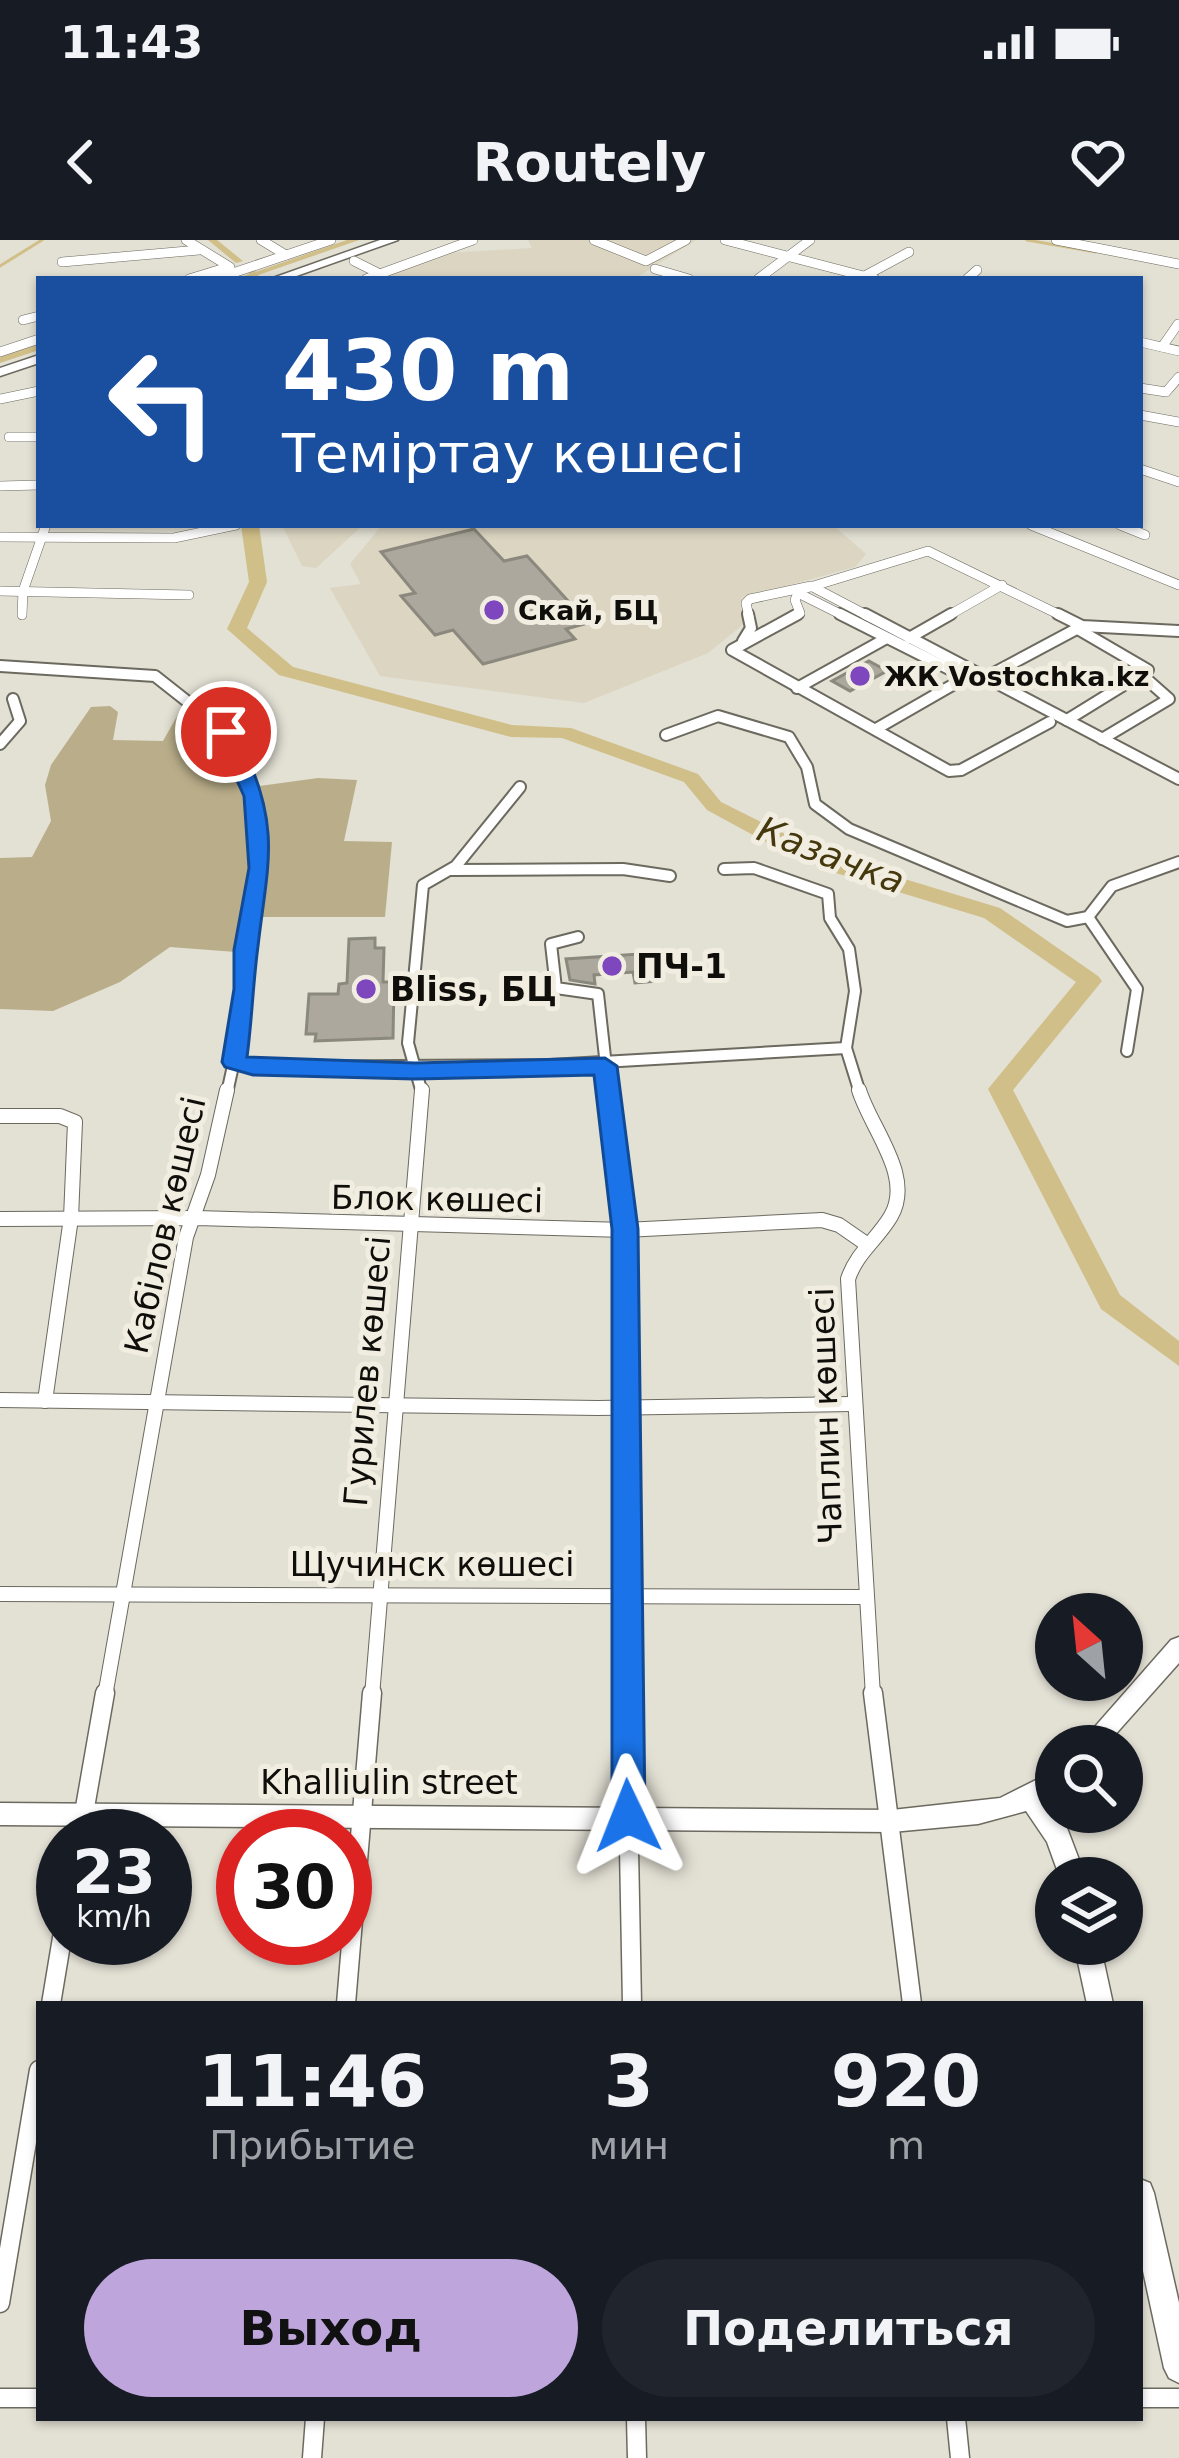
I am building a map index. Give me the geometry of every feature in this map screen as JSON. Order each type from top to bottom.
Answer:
[{"type":"main road","points":[[312,276],[400,241]]},
{"type":"main road","points":[[287,276],[400,241]]},
{"type":"main road","points":[[0,377],[36,365]]},
{"type":"main road","points":[[1109,1725],[1179,1647]]},
{"type":"main road","points":[[1033,1801],[1058,1836],[1066,1857]]},
{"type":"main road","name":"Khalliulin street","points":[[372,1814],[892,1821],[998,1810],[1033,1801]]},
{"type":"main road","name":"Khalliulin street","points":[[0,1814],[36,1819]]},
{"type":"main road","points":[[1092,1965],[1099,2001]]},
{"type":"main road","points":[[1143,2206],[1179,2368]]},
{"type":"street","points":[[186,240],[230,267]]},
{"type":"street","points":[[261,240],[284,253]]},
{"type":"street","points":[[199,276],[331,240]]},
{"type":"street","points":[[374,276],[473,240]]},
{"type":"street","points":[[594,240],[650,261],[686,240]]},
{"type":"street","points":[[622,251],[643,240]]},
{"type":"street","points":[[724,240],[859,276]]},
{"type":"street","points":[[762,276],[810,240]]},
{"type":"street","points":[[1056,240],[1179,264]]},
{"type":"street","points":[[62,262],[199,250]]},
{"type":"street","points":[[869,276],[909,251]]},
{"type":"street","points":[[223,276],[284,253]]},
{"type":"street","points":[[354,262],[380,274]]},
{"type":"street","points":[[656,269],[679,276]]},
{"type":"street","points":[[970,276],[977,270]]},
{"type":"street","points":[[22,320],[36,317]]},
{"type":"street","points":[[1162,347],[1178,324]]},
{"type":"street","points":[[0,352],[36,340]]},
{"type":"street","points":[[1143,343],[1179,351]]},
{"type":"street","points":[[1143,388],[1166,392],[1179,377]]},
{"type":"street","points":[[0,399],[36,392]]},
{"type":"street","points":[[1143,416],[1179,422]]},
{"type":"street","points":[[9,437],[36,437]]},
{"type":"street","points":[[1143,471],[1179,482]]},
{"type":"street","points":[[0,486],[36,485]]},
{"type":"street","points":[[22,615],[23,591],[45,528]]},
{"type":"street","points":[[0,537],[173,538],[221,528]]},
{"type":"street","points":[[1038,528],[1179,585]]},
{"type":"street","points":[[1128,528],[1145,535]]},
{"type":"street","points":[[1050,722],[956,772],[732,650],[751,628],[746,603],[881,569],[928,550],[1003,585],[1144,664],[1148,670],[1143,676],[1067,720]]},
{"type":"street","points":[[909,638],[1003,585]]},
{"type":"street","points":[[743,640],[800,613],[795,600],[811,586]]},
{"type":"street","points":[[811,586],[1050,722],[1179,783]]},
{"type":"street","points":[[0,591],[189,595]]},
{"type":"street","points":[[799,593],[885,639],[1067,720],[1179,783]]},
{"type":"street","points":[[876,729],[1079,627],[1179,631]]},
{"type":"street","points":[[797,688],[885,639]]},
{"type":"street","name":"Кабілов көшесі","points":[[0,666],[143,674],[172,687],[226,732],[255,796],[260,868],[245,950],[246,989],[234,1062],[196,1218],[186,1238],[85,1809]]},
{"type":"street","points":[[1102,739],[1169,699],[1143,676]]},
{"type":"street","points":[[0,744],[20,721],[13,699]]},
{"type":"street","points":[[666,734],[718,716],[748,728],[776,731],[797,745],[815,804],[849,829],[1067,921],[1088,917],[1112,886],[1179,862]]},
{"type":"street","name":"Гурилев көшесі","points":[[362,1809],[422,1091],[408,1043],[423,885],[451,870],[520,788]]},
{"type":"street","name":"Чаплин көшесі","points":[[724,869],[754,868],[828,894],[830,918],[849,949],[855,991],[846,1048],[866,1113],[899,1179],[897,1203],[889,1220],[866,1243],[848,1279],[851,1404],[880,1785],[892,1821],[912,2001]]},
{"type":"street","points":[[451,870],[623,869],[670,876]]},
{"type":"street","points":[[1088,917],[1138,988],[1127,1051]]},
{"type":"street","points":[[578,937],[550,944],[556,988],[595,993],[599,1001],[625,1229],[624,1593],[632,2001]]},
{"type":"street","points":[[234,1062],[253,1067],[415,1071],[605,1066],[846,1048]]},
{"type":"street","points":[[0,1116],[60,1116],[75,1122],[70,1218],[45,1401]]},
{"type":"street","name":"Блок көшесі","points":[[0,1219],[196,1218],[625,1229],[822,1220],[866,1243]]},
{"type":"street","points":[[0,1400],[623,1408],[851,1404]]},
{"type":"street","name":"Щучинск көшесі","points":[[0,1594],[864,1597]]},
{"type":"street","points":[[51,2001],[57,1965]]},
{"type":"street","name":"Гурилев көшесі","points":[[346,2001],[349,1965]]},
{"type":"street","points":[[0,2303],[36,2088]]},
{"type":"street","points":[[0,2398],[36,2398]]},
{"type":"street","points":[[1143,2398],[1179,2398]]},
{"type":"street","points":[[312,2458],[315,2421]]},
{"type":"street","points":[[636,2421],[637,2458]]},
{"type":"street","points":[[956,2421],[960,2458]]},
{"type":"shaded area","points":[[528,240],[696,240],[639,276],[385,276],[446,253],[532,248]]},
{"type":"shaded area","points":[[283,528],[360,528],[316,568],[302,566]]},
{"type":"shaded area","points":[[380,528],[836,528],[866,554],[855,567],[757,594],[745,623],[708,653],[584,703],[380,676],[330,588],[361,584],[350,564]]},
{"type":"shaded area","points":[[185,702],[224,739],[244,788],[318,778],[357,780],[344,841],[392,842],[385,917],[255,917],[248,920],[236,952],[170,947],[120,982],[53,1011],[0,1009],[0,858],[32,857],[51,821],[45,785],[51,765],[91,707],[110,706],[118,712],[113,740],[163,741]]},
{"type":"building","name":"Скай, БЦ","points":[[474,529],[504,561],[527,556],[540,570],[588,623],[566,629],[575,639],[483,664],[453,630],[435,635],[401,596],[415,593],[381,552]]},
{"type":"building","name":"ЖК Vostochka.kz","points":[[869,661],[887,671],[850,691],[832,681]]},
{"type":"building","name":"Bliss, БЦ","points":[[375,938],[375,948],[384,948],[383,982],[394,982],[393,1038],[315,1041],[316,1034],[306,1034],[309,994],[338,994],[339,984],[347,983],[349,939]]},
{"type":"building","name":"ПЧ-1","points":[[654,953],[660,981],[635,983],[633,972],[594,975],[595,984],[570,980],[566,959]]},
{"type":"waterway","points":[[0,266],[42,240]]},
{"type":"waterway","points":[[212,240],[239,261]]},
{"type":"waterway","points":[[248,276],[355,240]]},
{"type":"waterway","points":[[1027,240],[1096,252]]},
{"type":"waterway","points":[[0,360],[36,348]]},
{"type":"waterway","name":"Казачка","points":[[250,528],[258,582],[237,629],[286,671],[511,731],[564,732],[691,778],[714,806],[787,844],[844,868],[992,913],[1090,981],[1000,1089],[1110,1302],[1179,1356]]},
{"type":"place","name":"Скай, БЦ","points":[[494,610]]},
{"type":"place","name":"ЖК Vostochka.kz","points":[[860,676]]},
{"type":"place","name":"ПЧ-1","points":[[612,966]]},
{"type":"place","name":"Bliss, БЦ","points":[[366,989]]},
{"type":"route","points":[[226,732],[255,796],[260,868],[245,950],[246,989],[234,1062],[253,1067],[415,1071],[605,1066],[625,1229],[628,1816]]}]
